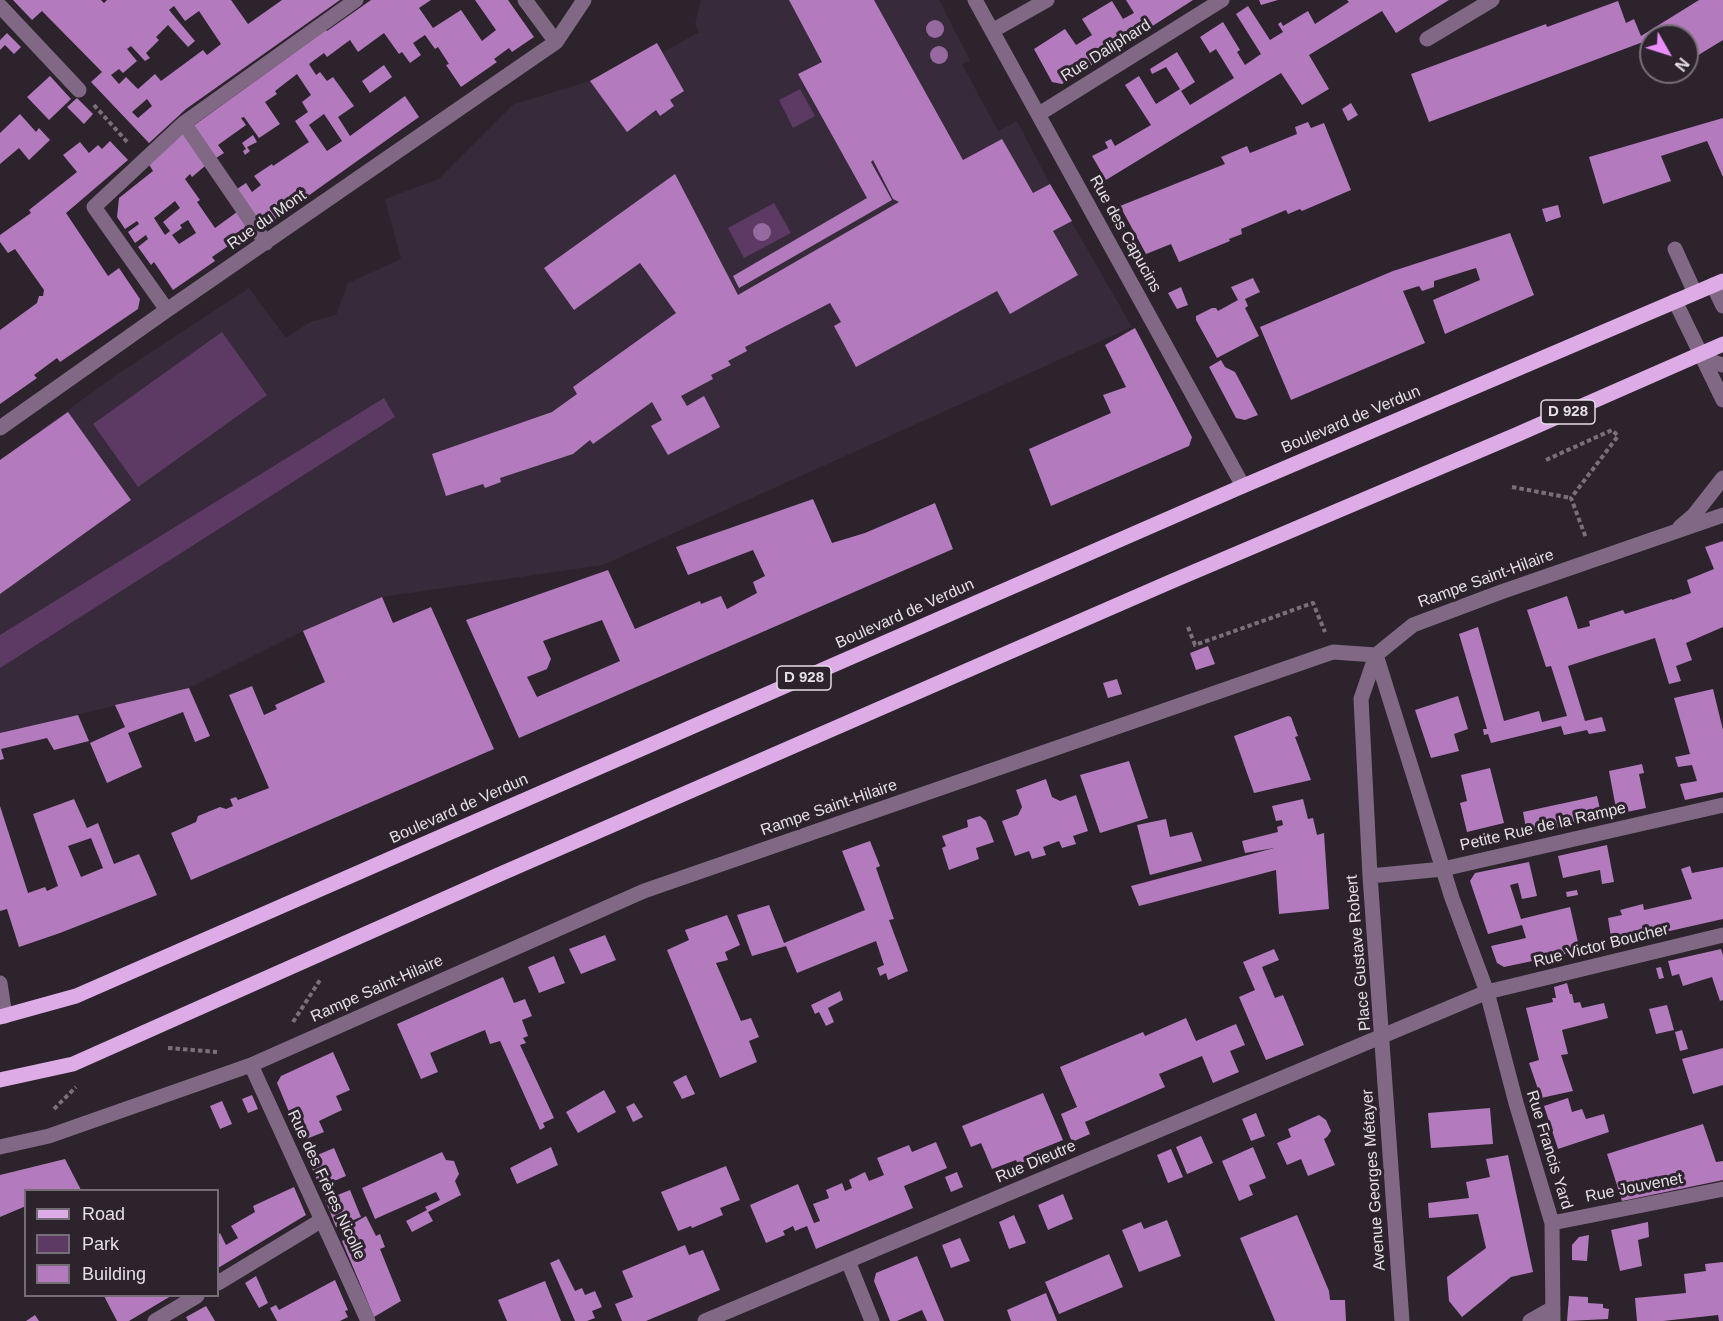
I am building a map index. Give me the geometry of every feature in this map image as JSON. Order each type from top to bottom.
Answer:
[{"type":"main road","name":"Boulevard de Verdun","points":[[3,1017],[76,996],[1243,486],[1718,283]]},
{"type":"main road","name":"D 928","points":[[0,1080],[73,1064],[345,941],[1723,344]]},
{"type":"street","points":[[167,310],[94,207],[184,123],[356,0]]},
{"type":"street","points":[[525,0],[556,42],[584,0]]},
{"type":"street","name":"Rue des Capucins","points":[[975,0],[1243,486]]},
{"type":"street","points":[[992,31],[1047,0]]},
{"type":"street","name":"Rue Daliphard","points":[[1039,114],[1222,0]]},
{"type":"street","points":[[1427,39],[1492,0]]},
{"type":"street","points":[[0,6],[79,90]]},
{"type":"street","name":"Rue du Mont","points":[[0,428],[556,42]]},
{"type":"street","points":[[184,123],[266,243]]},
{"type":"street","points":[[1675,249],[1695,293]]},
{"type":"street","points":[[1718,283],[1723,306]]},
{"type":"street","points":[[1675,301],[1723,400]]},
{"type":"street","points":[[1700,353],[1713,362],[1723,365]]},
{"type":"street","name":"Rampe Saint-Hilaire","points":[[1676,531],[1694,515],[1723,478]]},
{"type":"street","name":"Rampe Saint-Hilaire","points":[[0,1147],[48,1136],[251,1065],[644,891],[1333,652],[1376,655],[1413,625],[1723,515]]},
{"type":"street","points":[[1376,655],[1443,869],[1487,992]]},
{"type":"street","name":"Place Gustave Robert","points":[[1376,655],[1361,699],[1381,1037],[1487,992]]},
{"type":"street","name":"Petite Rue de la Rampe","points":[[1370,876],[1443,869],[1723,805]]},
{"type":"street","name":"Rue Victor Boucher","points":[[1487,992],[1723,935]]},
{"type":"street","points":[[0,983],[3,1017]]},
{"type":"street","name":"Rue Francis Yard","points":[[1487,992],[1516,1103],[1552,1223],[1553,1314]]},
{"type":"street","name":"Rue Dieutre","points":[[705,1321],[1381,1037]]},
{"type":"street","name":"Avenue Georges Métayer","points":[[1381,1037],[1402,1321]]},
{"type":"street","name":"Rue des Frères Nicolle","points":[[251,1065],[368,1321]]},
{"type":"street","name":"Rue Jouvenet","points":[[1552,1223],[1723,1189]]},
{"type":"street","points":[[219,1282],[322,1220]]},
{"type":"street","points":[[848,1261],[872,1321]]},
{"type":"street","points":[[155,1321],[196,1297]]},
{"type":"street","points":[[1530,1321],[1553,1314]]},
{"type":"path","points":[[108,121],[143,160]]},
{"type":"path","points":[[1546,460],[1612,430],[1618,436],[1571,498]]},
{"type":"path","points":[[1512,487],[1571,498]]},
{"type":"path","points":[[1571,498],[1586,538]]},
{"type":"path","points":[[1188,627],[1195,645],[1313,603],[1333,652]]},
{"type":"path","points":[[271,1055],[345,941]]},
{"type":"path","points":[[159,1048],[226,1052]]},
{"type":"path","points":[[54,1109],[77,1085]]},
{"type":"shaded area","points":[[701,0],[939,0],[970,60],[962,64],[998,131],[1017,121],[1050,184],[1132,327],[603,565],[382,597],[303,631],[189,688],[0,733],[0,460],[116,375],[249,288],[286,338],[310,322],[336,315],[348,283],[401,259],[385,199],[439,179],[514,104],[590,81],[657,43],[663,52],[699,32],[695,24]]},
{"type":"green space","points":[[800,89],[815,116],[793,128],[779,100]]},
{"type":"green space","points":[[774,203],[791,233],[744,258],[728,228]]},
{"type":"green space","points":[[222,332],[267,395],[138,487],[93,424]]},
{"type":"green space","points":[[384,398],[395,417],[0,668],[0,635]]},
{"type":"building","points":[[13,0],[101,0],[104,3],[107,0],[231,0],[248,24],[282,0],[340,0],[186,109],[149,143],[91,82],[102,72],[42,11],[32,20]],"holes":[[[174,6],[185,21],[199,11],[221,44],[207,55],[203,50],[161,81],[155,74],[138,89],[126,77],[119,84],[111,75],[119,69],[123,73],[137,61],[127,49],[131,46],[145,61],[150,58],[146,53],[159,40],[156,37],[168,25],[188,47],[195,41],[169,10]],[[147,99],[152,106],[138,118],[132,112]]]},
{"type":"building","points":[[371,0],[431,0],[419,8],[433,28],[461,10],[482,41],[496,30],[475,0],[508,0],[534,37],[512,52],[509,48],[494,59],[497,62],[461,87],[446,65],[449,64],[438,47],[435,49],[425,35],[413,43],[421,55],[410,63],[402,52],[399,54],[384,33],[358,52],[350,40],[327,57],[324,53],[309,64],[316,75],[320,72],[327,81],[333,77],[354,106],[338,117],[350,136],[405,96],[419,117],[263,228],[237,189],[246,183],[252,192],[261,185],[254,176],[309,142],[295,121],[308,112],[302,102],[311,95],[297,74],[275,91],[277,94],[265,102],[280,124],[259,138],[244,117],[241,118],[246,125],[218,145],[224,153],[216,158],[193,126]],"holes":[[[324,114],[342,141],[327,151],[309,125]]]},
{"type":"building","points":[[789,0],[874,0],[963,160],[1002,139],[1033,193],[1050,184],[1072,221],[1053,231],[1078,275],[1010,314],[997,291],[856,367],[834,326],[841,322],[830,303],[745,347],[747,351],[728,361],[731,365],[711,375],[713,379],[681,396],[687,406],[704,396],[720,427],[668,455],[651,426],[662,420],[652,402],[593,444],[590,440],[573,454],[500,478],[501,482],[485,488],[483,484],[446,496],[432,454],[552,412],[577,394],[573,387],[676,313],[640,263],[574,310],[544,268],[675,174],[738,295],[899,202],[893,199],[873,160],[871,162],[892,200],[739,288],[733,276],[867,198],[798,74],[822,62]]},
{"type":"building","points":[[1126,0],[1193,0],[1062,84],[1052,82],[1034,49],[1065,29],[1076,45],[1092,35],[1082,19],[1112,1],[1123,19],[1134,13]]},
{"type":"building","points":[[1259,0],[1278,0],[1261,5]]},
{"type":"building","points":[[1347,0],[1449,0],[1396,33],[1382,11],[1309,55],[1329,89],[1302,105],[1281,73],[1106,180],[1092,156],[1108,148],[1105,142],[1111,139],[1115,146],[1151,125],[1125,85],[1139,76],[1156,104],[1180,89],[1166,67],[1152,74],[1150,69],[1177,52],[1195,82],[1181,91],[1190,105],[1234,78],[1216,49],[1210,53],[1200,37],[1223,22],[1240,50],[1237,52],[1245,65],[1261,54],[1236,14],[1248,6],[1270,40],[1283,32],[1278,24],[1281,22],[1283,26],[1308,11],[1315,24],[1349,2]]},
{"type":"building","points":[[1699,0],[1723,0],[1723,40],[1699,55],[1699,24],[1660,24]]},
{"type":"building","points":[[1618,1],[1626,23],[1634,19],[1639,31],[1639,43],[1429,122],[1411,74],[1546,24],[1547,27]]},
{"type":"building","points":[[7,33],[21,47],[14,54],[5,45],[0,50],[0,40]]},
{"type":"building","points":[[657,43],[684,91],[670,100],[674,106],[660,116],[656,110],[627,132],[590,81]]},
{"type":"building","points":[[384,65],[392,77],[370,93],[362,81]]},
{"type":"building","points":[[50,76],[71,99],[49,120],[27,97]]},
{"type":"building","points":[[77,98],[93,114],[84,124],[67,107]]},
{"type":"building","points":[[1351,103],[1358,115],[1348,121],[1342,109]]},
{"type":"building","points":[[20,114],[36,132],[39,128],[50,140],[29,160],[19,148],[0,164],[0,133]]},
{"type":"building","points":[[1723,118],[1723,177],[1707,141],[1661,156],[1671,181],[1603,204],[1589,157]]},
{"type":"building","points":[[1308,122],[1311,128],[1324,123],[1351,190],[1302,211],[1300,209],[1288,214],[1286,210],[1241,229],[1242,234],[1229,239],[1230,241],[1179,262],[1171,244],[1146,254],[1120,206],[1225,164],[1221,157],[1247,146],[1250,153],[1297,134],[1295,127]]},
{"type":"building","points":[[183,133],[205,166],[192,177],[190,174],[185,179],[200,200],[197,202],[215,228],[237,212],[245,225],[244,235],[212,257],[215,261],[173,290],[154,262],[151,265],[138,247],[148,239],[146,235],[135,243],[128,232],[139,224],[137,221],[125,229],[117,217],[119,198],[153,171],[148,163]],"holes":[[[175,201],[180,208],[163,222],[170,231],[165,235],[154,218]],[[188,220],[196,233],[179,244],[172,235],[182,228],[180,225]]]},
{"type":"building","points":[[253,135],[257,142],[247,147],[250,151],[245,155],[243,151],[246,149],[242,143]]},
{"type":"building","points":[[110,141],[128,160],[66,213],[108,276],[119,268],[140,299],[138,309],[60,362],[57,358],[34,375],[37,378],[0,404],[0,330],[37,303],[39,296],[43,296],[44,290],[15,249],[8,253],[0,242],[0,235],[31,213],[29,210],[77,172],[63,155],[80,142],[89,153],[98,145],[102,149]]},
{"type":"building","points":[[1558,205],[1561,217],[1546,222],[1542,209]]},
{"type":"building","points":[[1510,233],[1534,295],[1445,334],[1433,300],[1480,280],[1476,268],[1434,281],[1434,287],[1422,291],[1419,286],[1403,291],[1425,343],[1291,400],[1260,327],[1393,271]]},
{"type":"building","points":[[1253,278],[1260,292],[1245,299],[1248,306],[1245,308],[1259,336],[1217,358],[1196,316],[1212,308],[1218,311],[1238,300],[1231,287]]},
{"type":"building","points":[[1181,287],[1188,305],[1177,309],[1168,293]]},
{"type":"building","points":[[1135,328],[1192,437],[1189,446],[1051,506],[1029,449],[1111,413],[1103,395],[1126,387],[1105,345]]},
{"type":"building","points":[[1221,360],[1225,367],[1235,372],[1258,415],[1245,420],[1236,418],[1209,367]]},
{"type":"building","points":[[68,412],[131,500],[0,594],[0,460]]},
{"type":"building","points":[[813,499],[832,543],[865,533],[935,503],[953,549],[519,738],[466,620],[608,570],[635,629],[700,601],[701,604],[721,596],[727,609],[757,593],[753,582],[765,576],[753,550],[688,575],[676,547]],"holes":[[[602,620],[620,661],[537,697],[527,677],[547,669],[551,659],[543,641]]]},
{"type":"building","points":[[1723,541],[1723,627],[1686,643],[1692,660],[1676,666],[1681,681],[1669,684],[1655,638],[1568,666],[1585,721],[1602,717],[1606,731],[1589,734],[1587,730],[1564,735],[1561,726],[1491,743],[1488,734],[1484,735],[1483,729],[1487,729],[1459,634],[1478,627],[1504,721],[1539,711],[1542,722],[1567,716],[1551,666],[1546,667],[1527,610],[1567,596],[1578,629],[1590,626],[1589,621],[1623,610],[1625,614],[1672,600],[1691,593],[1687,580],[1714,569],[1705,547]]},
{"type":"building","points":[[382,597],[393,623],[431,607],[494,749],[191,880],[171,833],[196,822],[198,816],[220,807],[226,809],[233,806],[230,799],[236,797],[238,800],[269,788],[229,695],[252,686],[264,715],[277,709],[275,705],[325,682],[303,631]]},
{"type":"building","points":[[1208,646],[1215,664],[1196,670],[1190,653]]},
{"type":"building","points":[[1117,679],[1122,694],[1108,698],[1103,683]]},
{"type":"building","points":[[189,688],[210,736],[195,742],[183,712],[128,733],[142,767],[107,783],[90,743],[125,727],[115,705]]},
{"type":"building","points":[[1713,689],[1723,730],[1723,792],[1685,800],[1680,784],[1697,781],[1692,765],[1678,767],[1675,757],[1690,754],[1674,698]]},
{"type":"building","points":[[1458,696],[1468,729],[1454,734],[1459,751],[1431,758],[1415,710]]},
{"type":"building","points":[[78,715],[89,741],[54,750],[47,738],[1,749],[4,759],[0,760],[0,733]]},
{"type":"building","points":[[1288,716],[1291,717],[1298,736],[1295,737],[1311,780],[1254,793],[1234,736]]},
{"type":"building","points":[[1129,761],[1148,818],[1100,833],[1080,775]]},
{"type":"building","points":[[1642,764],[1644,773],[1639,774],[1646,808],[1617,814],[1609,771]]},
{"type":"building","points":[[1490,768],[1504,823],[1467,832],[1460,803],[1467,801],[1461,775]]},
{"type":"building","points":[[1046,779],[1052,797],[1060,801],[1076,795],[1088,831],[1073,836],[1076,844],[1062,848],[1059,841],[1043,847],[1046,855],[1032,859],[1029,851],[1015,856],[1002,821],[1018,815],[1022,807],[1016,790]]},
{"type":"building","points":[[1597,796],[1602,818],[1527,834],[1523,812]]},
{"type":"building","points":[[74,799],[87,828],[98,823],[114,864],[139,854],[157,895],[19,947],[7,909],[0,911],[0,806],[28,893],[45,887],[47,891],[58,886],[33,814]],"holes":[[[91,838],[103,868],[81,877],[68,846]]]},
{"type":"building","points":[[1303,799],[1308,819],[1313,818],[1317,835],[1324,833],[1329,909],[1279,914],[1276,870],[1139,906],[1131,886],[1274,848],[1245,853],[1242,841],[1278,832],[1277,827],[1283,825],[1282,820],[1276,821],[1272,806]]},
{"type":"building","points":[[980,816],[986,821],[994,842],[976,848],[979,859],[949,870],[942,848],[946,846],[942,836],[968,827],[967,820]]},
{"type":"building","points":[[1166,819],[1170,837],[1192,832],[1202,861],[1150,875],[1137,825]]},
{"type":"building","points":[[870,841],[880,866],[876,868],[894,919],[889,920],[908,971],[888,980],[886,973],[880,976],[877,968],[884,965],[876,941],[797,973],[786,946],[752,956],[737,915],[769,905],[784,943],[865,910],[842,851]]},
{"type":"building","points":[[1607,845],[1614,882],[1602,884],[1600,870],[1563,878],[1558,856]]},
{"type":"building","points":[[1529,862],[1537,896],[1522,899],[1518,883],[1510,885],[1521,919],[1570,907],[1580,951],[1504,967],[1497,963],[1491,946],[1526,938],[1522,925],[1488,934],[1470,881],[1475,873]]},
{"type":"building","points":[[1690,866],[1692,873],[1723,867],[1723,919],[1612,944],[1608,918],[1622,915],[1620,910],[1643,904],[1644,910],[1692,899],[1681,869]]},
{"type":"building","points":[[1577,890],[1578,895],[1567,897],[1566,892]]},
{"type":"building","points":[[727,915],[740,945],[725,952],[728,960],[716,963],[741,1021],[751,1018],[759,1037],[749,1041],[757,1062],[720,1078],[667,950],[689,940],[685,930]]},
{"type":"building","points":[[605,935],[616,960],[581,974],[569,949]]},
{"type":"building","points":[[1274,949],[1279,960],[1262,967],[1275,998],[1283,995],[1304,1045],[1266,1060],[1239,997],[1255,990],[1243,962]]},
{"type":"building","points":[[1721,949],[1723,1000],[1720,1001],[1712,977],[1683,986],[1679,974],[1672,976],[1668,961]]},
{"type":"building","points":[[554,956],[565,983],[539,993],[528,967]]},
{"type":"building","points":[[1661,967],[1664,978],[1659,979],[1656,968]]},
{"type":"building","points":[[503,977],[514,1003],[525,999],[532,1016],[522,1020],[528,1036],[523,1038],[526,1043],[520,1045],[554,1118],[543,1123],[545,1127],[540,1130],[500,1041],[490,1044],[485,1030],[430,1053],[438,1072],[421,1079],[397,1024]]},
{"type":"building","points":[[1567,983],[1574,1003],[1580,1002],[1582,1008],[1604,1003],[1608,1018],[1562,1030],[1568,1054],[1561,1055],[1573,1091],[1541,1098],[1529,1063],[1539,1060],[1526,1008],[1553,1002],[1552,998],[1556,998],[1554,987]]},
{"type":"building","points":[[840,991],[843,1000],[828,1008],[834,1022],[826,1026],[819,1012],[815,1014],[811,1005]]},
{"type":"building","points":[[1667,1005],[1674,1030],[1656,1034],[1649,1009]]},
{"type":"building","points":[[1186,1018],[1196,1041],[1236,1024],[1245,1045],[1230,1051],[1239,1072],[1213,1083],[1202,1056],[1159,1074],[1165,1087],[1085,1122],[1090,1134],[1072,1142],[1061,1114],[1077,1107],[1060,1067],[1143,1032],[1145,1036]]},
{"type":"building","points":[[1682,1030],[1688,1049],[1680,1051],[1675,1032]]},
{"type":"building","points":[[1723,1048],[1723,1085],[1693,1094],[1682,1059]]},
{"type":"building","points":[[333,1052],[350,1090],[336,1096],[342,1110],[319,1121],[324,1132],[301,1141],[277,1083],[281,1076]]},
{"type":"building","points":[[686,1075],[695,1094],[682,1099],[673,1082]]},
{"type":"building","points":[[604,1090],[616,1112],[578,1133],[566,1112]]},
{"type":"building","points":[[1043,1093],[1063,1140],[1031,1153],[1034,1158],[1018,1164],[1016,1160],[992,1169],[981,1143],[971,1147],[962,1126]]},
{"type":"building","points":[[252,1095],[258,1109],[248,1113],[242,1099]]},
{"type":"building","points":[[1568,1098],[1572,1112],[1582,1109],[1586,1119],[1604,1114],[1609,1132],[1558,1149],[1544,1106]]},
{"type":"building","points":[[222,1101],[232,1124],[220,1129],[210,1106]]},
{"type":"building","points":[[634,1103],[643,1117],[633,1122],[626,1107]]},
{"type":"building","points":[[1490,1108],[1493,1144],[1431,1148],[1428,1113]]},
{"type":"building","points":[[1256,1113],[1265,1136],[1251,1141],[1242,1119]]},
{"type":"building","points":[[1319,1115],[1326,1120],[1331,1131],[1324,1139],[1335,1165],[1308,1176],[1301,1159],[1287,1165],[1277,1143],[1291,1137],[1288,1129]]},
{"type":"building","points":[[1703,1124],[1716,1162],[1723,1161],[1723,1180],[1622,1201],[1607,1154]]},
{"type":"building","points":[[1201,1136],[1213,1163],[1187,1174],[1176,1147]]},
{"type":"building","points":[[936,1142],[947,1168],[904,1186],[913,1208],[816,1249],[807,1226],[795,1231],[793,1226],[783,1231],[785,1235],[766,1243],[750,1205],[798,1184],[814,1223],[820,1221],[813,1204],[829,1198],[826,1190],[842,1183],[845,1191],[852,1188],[849,1180],[865,1172],[869,1181],[884,1175],[877,1158],[909,1145],[912,1152]]},
{"type":"building","points":[[551,1147],[558,1165],[517,1184],[510,1168]]},
{"type":"building","points":[[1253,1147],[1266,1178],[1249,1185],[1253,1195],[1239,1201],[1222,1161]]},
{"type":"building","points":[[334,1148],[346,1176],[320,1187],[308,1159]]},
{"type":"building","points":[[1171,1149],[1183,1177],[1168,1183],[1157,1155]]},
{"type":"building","points":[[442,1152],[446,1160],[454,1161],[459,1174],[455,1181],[461,1195],[428,1212],[433,1221],[412,1232],[406,1221],[427,1210],[425,1207],[440,1200],[436,1192],[375,1219],[362,1188]]},
{"type":"building","points":[[1508,1155],[1533,1272],[1511,1277],[1462,1317],[1449,1301],[1447,1277],[1486,1248],[1478,1214],[1429,1218],[1428,1203],[1469,1198],[1466,1182],[1490,1177],[1486,1159]]},
{"type":"building","points":[[65,1159],[80,1189],[24,1189],[24,1207],[0,1217],[0,1175]]},
{"type":"building","points":[[726,1166],[740,1200],[720,1208],[723,1215],[692,1228],[691,1226],[678,1231],[661,1192]]},
{"type":"building","points":[[957,1172],[963,1187],[951,1192],[945,1177]]},
{"type":"building","points":[[294,1187],[306,1215],[219,1267],[219,1234],[226,1245],[238,1238],[231,1226],[255,1212],[253,1206]]},
{"type":"building","points":[[350,1190],[361,1217],[336,1227],[325,1200]]},
{"type":"building","points":[[1063,1194],[1073,1219],[1048,1230],[1038,1205]]},
{"type":"building","points":[[1014,1215],[1026,1243],[1009,1249],[999,1222]]},
{"type":"building","points":[[1297,1215],[1329,1291],[1330,1300],[1345,1300],[1346,1321],[1275,1321],[1240,1238]]},
{"type":"building","points":[[366,1216],[376,1236],[380,1234],[385,1247],[380,1249],[401,1301],[374,1317],[342,1241],[351,1237],[347,1227]]},
{"type":"building","points":[[1167,1220],[1181,1256],[1139,1272],[1122,1230],[1141,1222],[1144,1229]]},
{"type":"building","points":[[1648,1222],[1649,1237],[1638,1240],[1642,1266],[1620,1271],[1611,1230]]},
{"type":"building","points":[[1589,1235],[1587,1261],[1572,1260],[1572,1245],[1579,1237]]},
{"type":"building","points":[[960,1238],[970,1261],[951,1268],[942,1245]]},
{"type":"building","points":[[685,1245],[689,1255],[703,1250],[720,1290],[646,1321],[622,1321],[615,1304],[633,1297],[622,1271]]},
{"type":"building","points":[[1109,1254],[1123,1287],[1059,1314],[1045,1282]]},
{"type":"building","points":[[917,1256],[944,1321],[927,1321],[922,1310],[897,1321],[890,1321],[874,1281],[876,1273]]},
{"type":"building","points":[[559,1259],[575,1291],[582,1288],[585,1295],[595,1291],[602,1307],[592,1311],[595,1318],[575,1321],[550,1263]]},
{"type":"building","points":[[1723,1262],[1723,1321],[1719,1321],[1718,1315],[1663,1321],[1637,1321],[1635,1298],[1686,1293],[1684,1274],[1706,1271],[1705,1264]]},
{"type":"building","points":[[256,1276],[268,1303],[259,1308],[245,1283]]},
{"type":"building","points":[[335,1280],[348,1310],[345,1311],[348,1317],[340,1321],[277,1321],[270,1308],[276,1305],[279,1310]]},
{"type":"building","points":[[545,1281],[561,1321],[507,1321],[498,1300]]},
{"type":"building","points":[[1046,1293],[1057,1321],[1011,1321],[1007,1310]]},
{"type":"building","points":[[1569,1296],[1588,1297],[1588,1303],[1603,1304],[1603,1308],[1609,1309],[1608,1319],[1567,1321]]},
{"type":"building","points":[[105,1297],[169,1297],[129,1321],[117,1321]]},
{"type":"building","points":[[206,1306],[215,1321],[188,1321],[186,1317]]},
{"type":"building","points":[[35,1315],[39,1321],[26,1321]]}]
